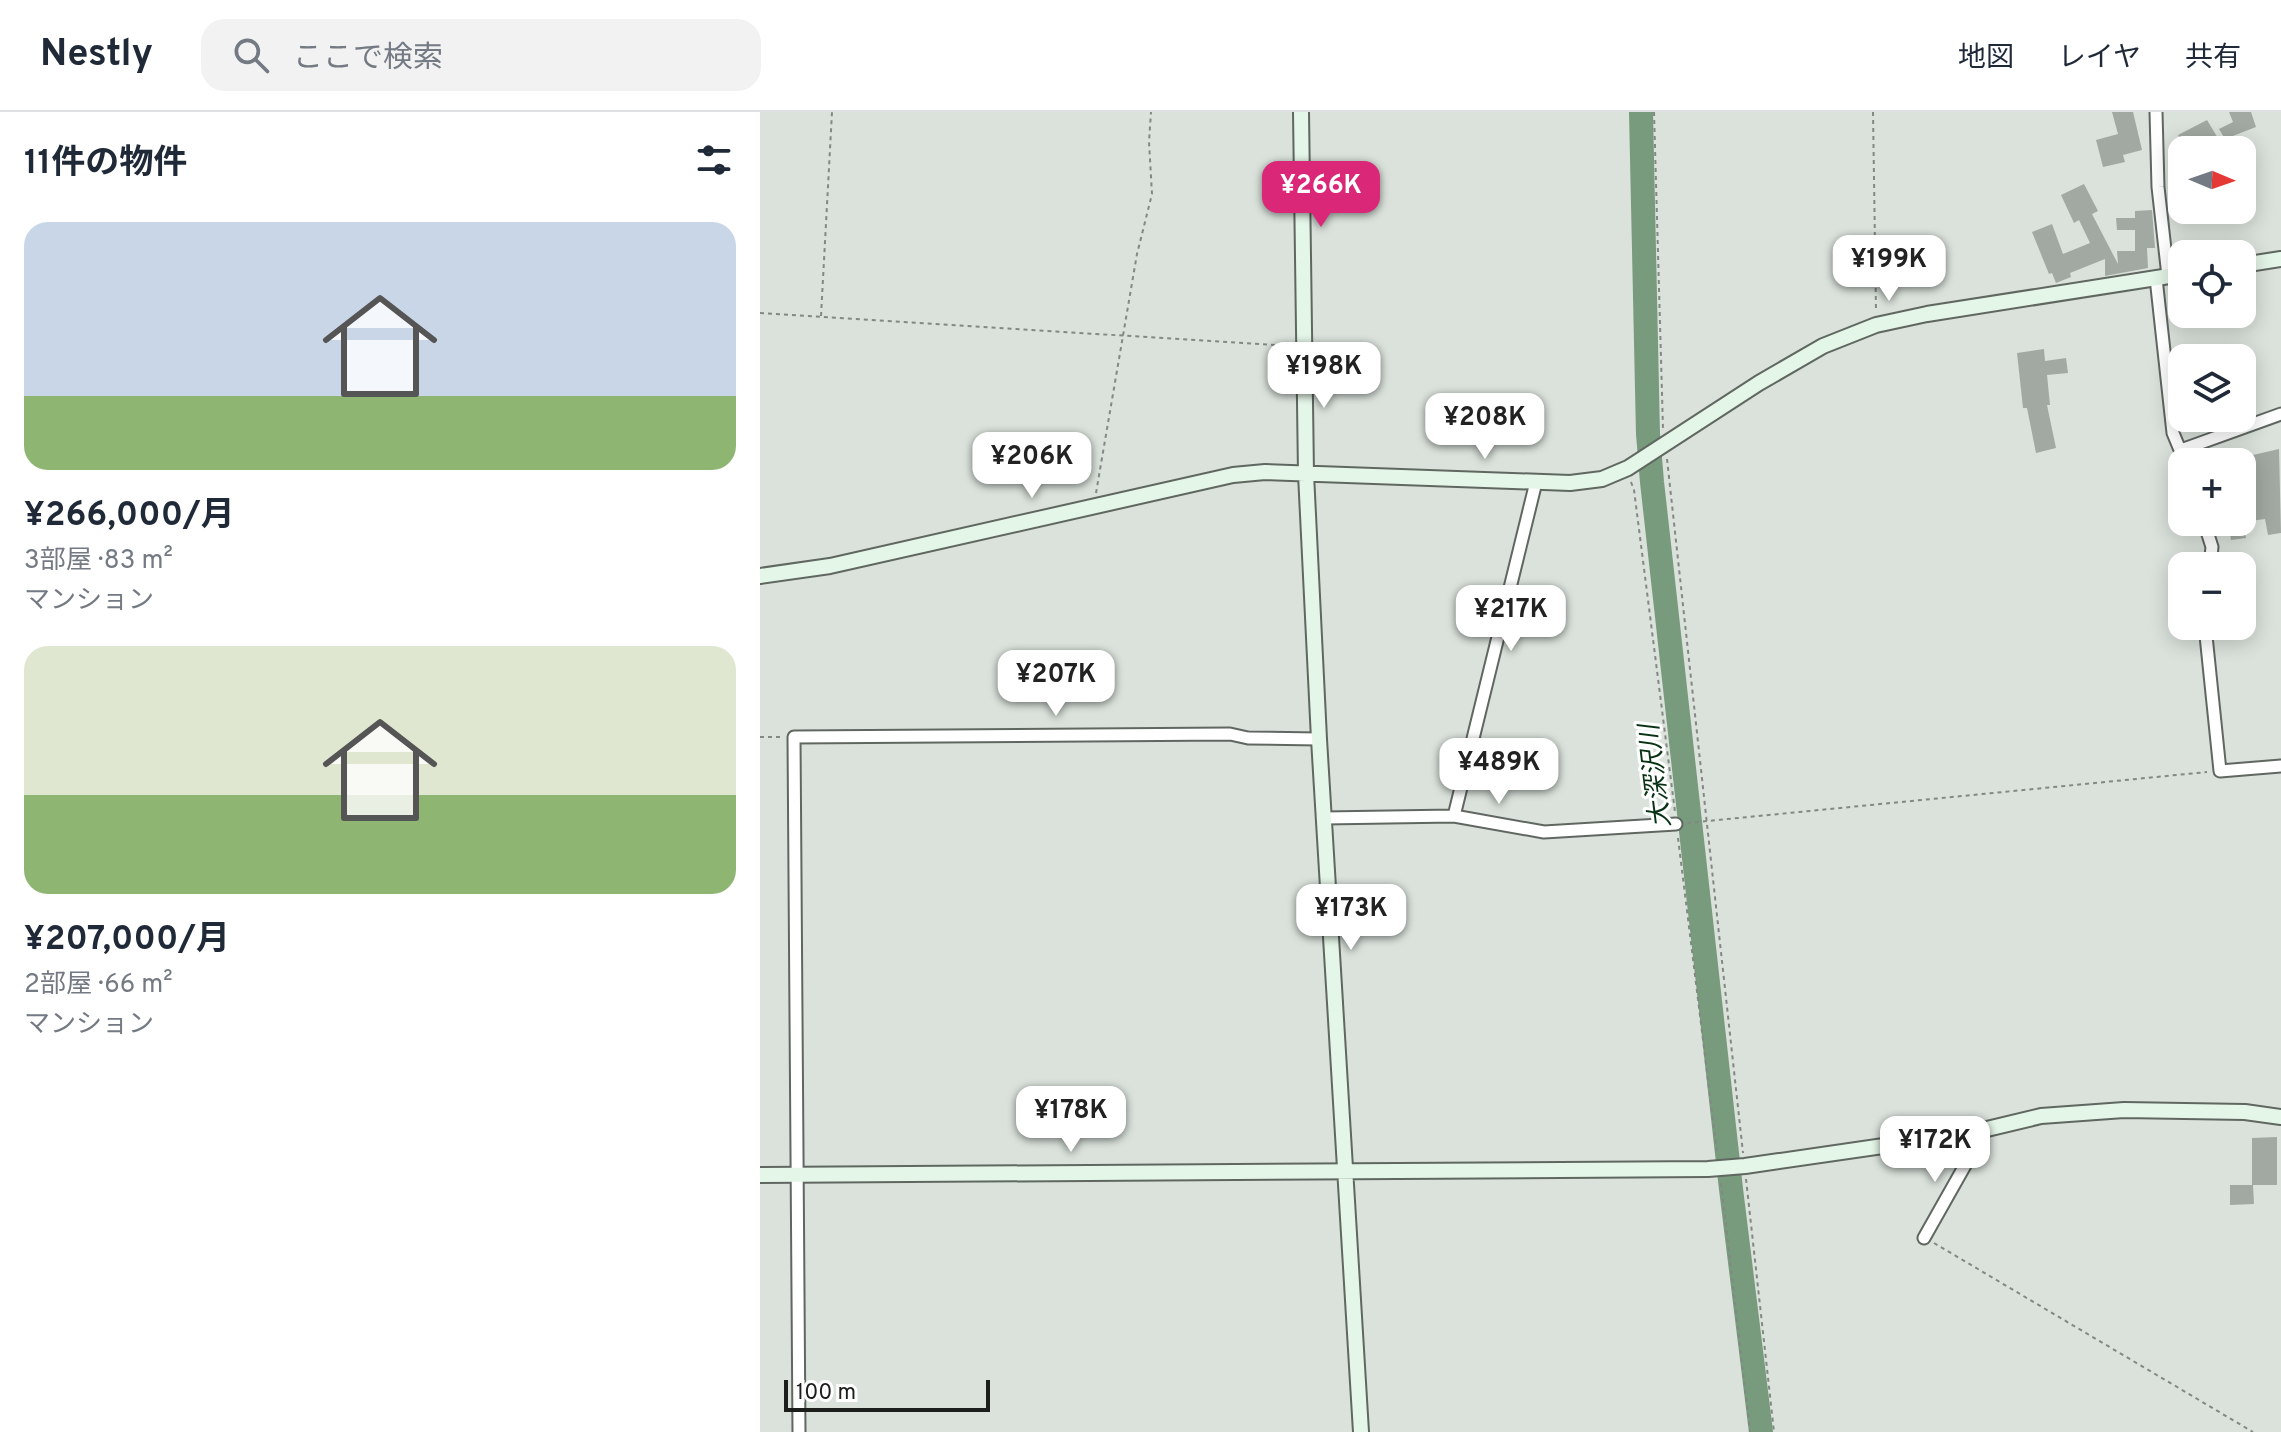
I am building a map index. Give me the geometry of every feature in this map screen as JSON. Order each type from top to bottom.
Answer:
[{"type":"street","points":[[1301,112],[1306,474],[1361,1432]]},
{"type":"street","points":[[2156,112],[2158,187],[2168,268]]},
{"type":"street","points":[[2256,263],[2281,259]]},
{"type":"street","points":[[760,576],[830,566],[1233,475],[1265,472],[1570,483],[1602,479],[1628,468],[1759,383],[1823,346],[1876,325],[1927,314],[2168,276]]},
{"type":"street","points":[[2170,328],[2173,433],[2180,448]]},
{"type":"street","points":[[2202,448],[2281,414]]},
{"type":"street","points":[[1454,816],[1536,482]]},
{"type":"street","points":[[2206,640],[2220,771],[2281,766]]},
{"type":"street","points":[[799,1432],[794,737],[1230,734],[1248,738],[1319,739]]},
{"type":"street","points":[[1324,818],[1454,816],[1544,832],[1676,824]]},
{"type":"street","points":[[760,1175],[1719,1168],[1966,1134],[2041,1116],[2124,1110],[2245,1112],[2281,1117]]},
{"type":"street","points":[[1924,1238],[1968,1160],[1966,1134]]},
{"type":"path","points":[[821,317],[832,112]]},
{"type":"path","points":[[1093,506],[1137,254],[1152,194],[1151,112]]},
{"type":"path","points":[[1654,112],[1662,421],[1774,1432]]},
{"type":"path","points":[[1873,112],[1876,325]]},
{"type":"path","points":[[760,313],[1304,347]]},
{"type":"path","points":[[760,737],[794,737]]},
{"type":"path","points":[[1676,824],[2220,771]]},
{"type":"path","points":[[1719,1168],[1750,1432]]},
{"type":"path","points":[[1924,1238],[2253,1432]]},
{"type":"building","points":[[2112,112],[2133,112],[2142,150],[2123,155],[2125,162],[2103,167],[2096,140],[2118,134]]},
{"type":"building","points":[[2229,112],[2251,112],[2256,127],[2233,136],[2223,136],[2219,129],[2233,122]]},
{"type":"building","points":[[2207,120],[2217,136],[2179,136]]},
{"type":"building","points":[[2084,184],[2098,211],[2092,214],[2118,264],[2117,251],[2135,251],[2135,230],[2117,230],[2116,218],[2135,218],[2135,211],[2152,210],[2155,248],[2147,248],[2148,268],[2105,276],[2105,259],[2070,273],[2071,277],[2056,283],[2052,273],[2049,274],[2032,232],[2052,224],[2063,254],[2090,243],[2079,220],[2074,223],[2061,195]]},
{"type":"building","points":[[2044,349],[2045,361],[2066,358],[2068,373],[2047,375],[2050,405],[2047,405],[2056,448],[2036,453],[2027,408],[2023,408],[2017,353]]},
{"type":"building","points":[[2279,449],[2281,533],[2268,535],[2265,519],[2256,520],[2256,454]]},
{"type":"building","points":[[2230,536],[2246,536],[2246,538],[2231,540]]},
{"type":"building","points":[[2277,1137],[2277,1185],[2253,1185],[2254,1204],[2230,1205],[2230,1185],[2252,1185],[2252,1138]]},
{"type":"waterway","name":"大深沢川","points":[[1641,112],[1648,434],[1652,482],[1761,1432]]}]
